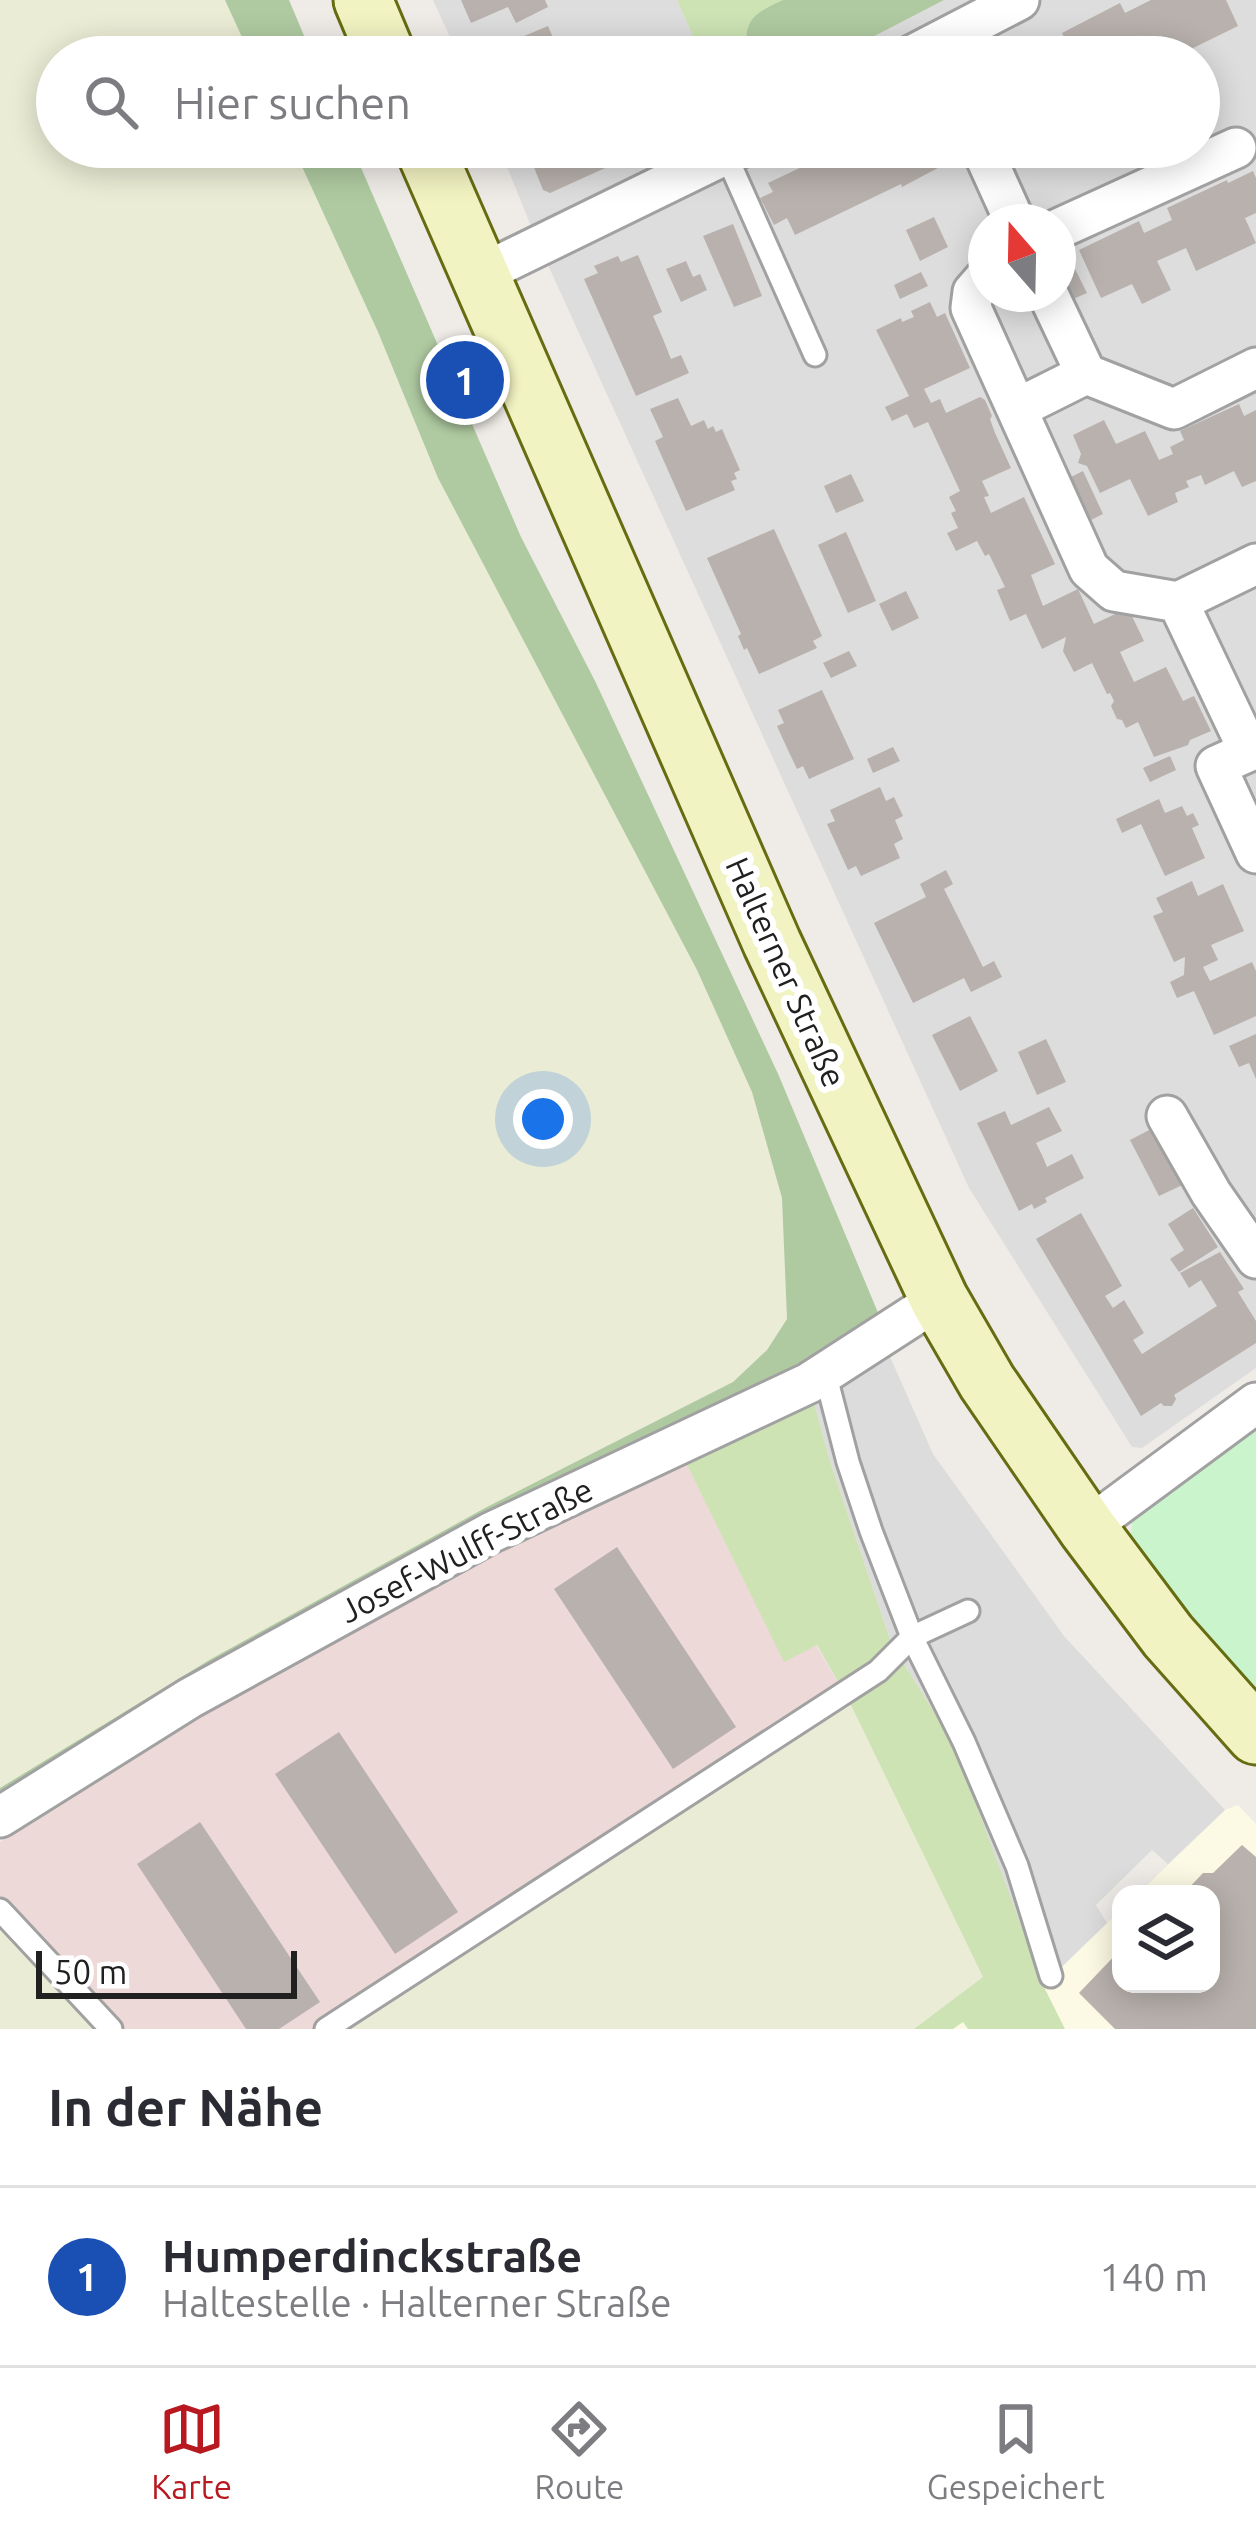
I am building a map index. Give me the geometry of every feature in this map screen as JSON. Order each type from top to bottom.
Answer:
[{"type":"main road","points":[[363,0],[378,36]]},
{"type":"main road","name":"Halterner Straße","points":[[433,168],[772,943],[939,1299],[987,1382],[1087,1528],[1168,1636],[1256,1735]]},
{"type":"street","points":[[956,36],[1019,0]]},
{"type":"street","points":[[1220,155],[1236,148]]},
{"type":"street","points":[[479,275],[699,168]]},
{"type":"street","points":[[991,168],[1007,204]]},
{"type":"street","points":[[1076,221],[1192,168]]},
{"type":"street","points":[[973,312],[1089,569],[1114,592],[1178,602],[1256,564]]},
{"type":"street","points":[[1057,312],[1086,374],[1174,409],[1256,368]]},
{"type":"street","points":[[1018,408],[1086,374]]},
{"type":"street","points":[[1178,602],[1240,755],[1255,844]]},
{"type":"street","points":[[1167,1116],[1211,1193],[1256,1258]]},
{"type":"street","name":"Josef-Wulff-Straße","points":[[0,1817],[190,1698],[490,1533],[809,1383],[939,1299]]},
{"type":"street","points":[[1087,1528],[1256,1402]]},
{"type":"lane","points":[[741,168],[814,355]]},
{"type":"lane","points":[[825,1372],[848,1462],[913,1637],[1017,1866],[1052,1976]]},
{"type":"lane","points":[[326,2029],[878,1671],[913,1637],[968,1611]]},
{"type":"lane","points":[[0,1910],[111,2029]]},
{"type":"shaded area","points":[[433,0],[677,0],[693,36],[449,36]]},
{"type":"shaded area","points":[[944,0],[1256,0],[1256,1368],[1142,1448],[1132,1447],[969,1188],[507,168],[1220,168],[1220,36],[875,36]]},
{"type":"shaded area","points":[[884,1343],[933,1454],[1064,1636],[1225,1810],[1168,1864],[1152,1850],[1112,1885],[1096,1905],[1107,1923],[1043,1985],[952,1740],[892,1645],[811,1392]]},
{"type":"shaded area","points":[[682,1455],[784,1661],[816,1645],[849,1701],[351,2029],[97,2029],[0,1924],[0,1842],[31,1820],[359,1619]]},
{"type":"shaded area","points":[[1238,1805],[1256,1824],[1256,2029],[942,2029],[1043,1985],[1112,1919],[1112,1993],[1220,1993],[1220,1885],[1147,1885],[1225,1810]]},
{"type":"green space","points":[[0,0],[225,0],[241,36],[36,36],[36,168],[303,168],[438,478],[697,970],[752,1092],[782,1198],[787,1319],[767,1350],[733,1382],[485,1508],[211,1659],[0,1788]]},
{"type":"green space","points":[[225,0],[289,0],[304,36],[241,36]]},
{"type":"green space","points":[[677,0],[783,0],[754,22],[748,36],[693,36]]},
{"type":"green space","points":[[783,0],[944,0],[875,36],[747,36],[751,21]]},
{"type":"green space","points":[[303,168],[361,168],[521,537],[596,683],[779,1076],[879,1315],[806,1360],[0,1803],[0,1788],[211,1659],[485,1508],[733,1382],[767,1350],[787,1319],[782,1198],[752,1092],[697,970],[438,478]]},
{"type":"green space","points":[[811,1392],[892,1645],[952,1740],[1010,1879],[1043,1985],[1065,2029],[968,2029],[963,2022],[953,2029],[914,2029],[983,1977],[817,1645],[784,1662],[682,1455]]},
{"type":"green space","points":[[1256,1421],[1256,1696],[1247,1694],[1129,1545],[1135,1503]]},
{"type":"green space","points":[[849,1701],[983,1977],[914,2029],[351,2029]]},
{"type":"green space","points":[[0,1924],[97,2029],[0,2029]]},
{"type":"building","points":[[461,0],[545,0],[548,7],[516,23],[508,7],[471,23]]},
{"type":"building","points":[[1151,0],[1226,0],[1238,26],[1218,36],[1062,33],[1120,3],[1125,13]]},
{"type":"building","points":[[548,26],[552,36],[524,36]]},
{"type":"building","points":[[534,168],[605,168],[550,193],[543,190]]},
{"type":"building","points":[[800,168],[938,168],[795,235],[787,218],[774,225],[760,198],[773,192],[768,183]]},
{"type":"building","points":[[1253,171],[1256,213],[1245,218],[1256,243],[1196,271],[1186,248],[1157,261],[1171,290],[1142,304],[1132,284],[1101,298],[1079,250],[1139,221],[1144,233],[1172,220],[1167,208]]},
{"type":"building","points":[[934,217],[948,247],[920,261],[906,230]]},
{"type":"building","points":[[733,224],[762,296],[734,307],[703,236]]},
{"type":"building","points":[[638,255],[662,312],[653,316],[671,359],[681,355],[689,373],[636,396],[584,279],[598,273],[594,266],[618,256],[621,262]]},
{"type":"building","points":[[686,261],[693,277],[700,274],[707,290],[681,302],[666,269]]},
{"type":"building","points":[[1076,271],[1087,293],[1076,298]]},
{"type":"building","points":[[921,272],[928,286],[900,299],[894,285]]},
{"type":"building","points":[[930,302],[937,317],[945,313],[970,368],[924,389],[931,403],[940,399],[946,413],[980,397],[985,400],[1011,468],[982,481],[989,496],[984,497],[991,513],[1024,497],[1055,564],[1031,575],[1043,606],[1078,589],[1094,624],[1128,608],[1144,641],[1120,652],[1134,682],[1166,667],[1183,701],[1194,696],[1211,731],[1154,757],[1138,722],[1126,728],[1117,719],[1111,706],[1114,701],[1092,663],[1074,672],[1063,651],[1066,637],[1042,649],[1026,614],[1010,621],[997,590],[1005,587],[977,541],[956,551],[947,533],[958,528],[949,497],[960,491],[928,422],[914,428],[907,414],[892,421],[885,407],[909,396],[876,330],[914,317],[911,311]]},
{"type":"building","points":[[678,398],[691,426],[704,420],[708,429],[722,429],[740,470],[731,481],[735,490],[686,511],[655,441],[663,437],[650,409]]},
{"type":"building","points":[[1239,404],[1244,416],[1256,410],[1256,481],[1242,487],[1234,471],[1205,485],[1201,475],[1186,481],[1189,487],[1175,493],[1178,502],[1148,516],[1130,479],[1100,493],[1087,466],[1078,463],[1081,454],[1073,435],[1104,420],[1116,444],[1145,431],[1159,460],[1173,454],[1170,447],[1184,440],[1180,431]]},
{"type":"building","points":[[1083,471],[1103,514],[1089,521],[1069,478]]},
{"type":"building","points":[[851,474],[864,501],[836,513],[824,486]]},
{"type":"building","points":[[774,529],[822,636],[813,641],[817,648],[759,674],[747,648],[744,650],[707,558]]},
{"type":"building","points":[[846,532],[876,601],[848,613],[818,545]]},
{"type":"building","points":[[906,591],[919,618],[892,631],[879,604]]},
{"type":"building","points":[[849,651],[857,666],[831,678],[823,663]]},
{"type":"building","points":[[822,690],[854,759],[809,779],[803,766],[797,769],[777,726],[784,723],[778,710]]},
{"type":"building","points":[[893,747],[900,761],[873,773],[867,759]]},
{"type":"building","points":[[1170,756],[1176,770],[1150,782],[1143,768]]},
{"type":"building","points":[[880,787],[886,801],[894,797],[903,816],[895,820],[903,839],[894,844],[900,858],[861,876],[856,866],[848,870],[827,824],[835,821],[830,810]]},
{"type":"building","points":[[1159,799],[1165,813],[1182,806],[1187,816],[1193,813],[1199,825],[1192,828],[1205,858],[1165,876],[1141,824],[1122,833],[1116,819]]},
{"type":"building","points":[[946,870],[953,884],[944,889],[983,967],[994,961],[1002,977],[971,992],[964,978],[913,1003],[874,923],[926,897],[920,884]]},
{"type":"building","points":[[1192,881],[1198,896],[1223,884],[1244,931],[1211,945],[1218,960],[1203,967],[1210,981],[1252,962],[1256,971],[1256,1016],[1214,1035],[1194,991],[1177,998],[1170,982],[1184,975],[1185,957],[1174,962],[1153,916],[1163,912],[1156,898]]},
{"type":"building","points":[[970,1016],[998,1071],[960,1091],[932,1035]]},
{"type":"building","points":[[1256,1034],[1256,1079],[1249,1063],[1239,1067],[1229,1046]]},
{"type":"building","points":[[1046,1039],[1066,1082],[1037,1095],[1018,1052]]},
{"type":"building","points":[[1049,1107],[1062,1131],[1036,1143],[1047,1167],[1072,1154],[1084,1178],[1034,1209],[1032,1204],[1019,1211],[977,1123],[1005,1111],[1011,1125]]},
{"type":"building","points":[[1157,1126],[1195,1179],[1159,1196],[1130,1140]]},
{"type":"building","points":[[1193,1208],[1218,1247],[1179,1272],[1170,1259],[1184,1250],[1168,1224]]},
{"type":"building","points":[[1081,1213],[1122,1286],[1105,1296],[1113,1308],[1124,1300],[1144,1333],[1133,1340],[1142,1354],[1217,1306],[1201,1280],[1189,1288],[1180,1273],[1220,1252],[1244,1289],[1238,1292],[1256,1321],[1256,1343],[1174,1395],[1172,1406],[1161,1403],[1141,1416],[1036,1239]]},
{"type":"building","points":[[617,1547],[736,1727],[673,1769],[554,1589]]},
{"type":"building","points":[[339,1732],[458,1912],[395,1954],[275,1774]]},
{"type":"building","points":[[200,1822],[320,2002],[279,2029],[246,2029],[137,1864]]},
{"type":"building","points":[[1242,1845],[1256,1857],[1256,2029],[1115,2029],[1079,1993],[1112,1958],[1112,1993],[1220,1993],[1220,1885],[1192,1885],[1203,1873],[1213,1873]]},
{"type":"place","name":"Humperdinckstraße","points":[[465,380]]}]
